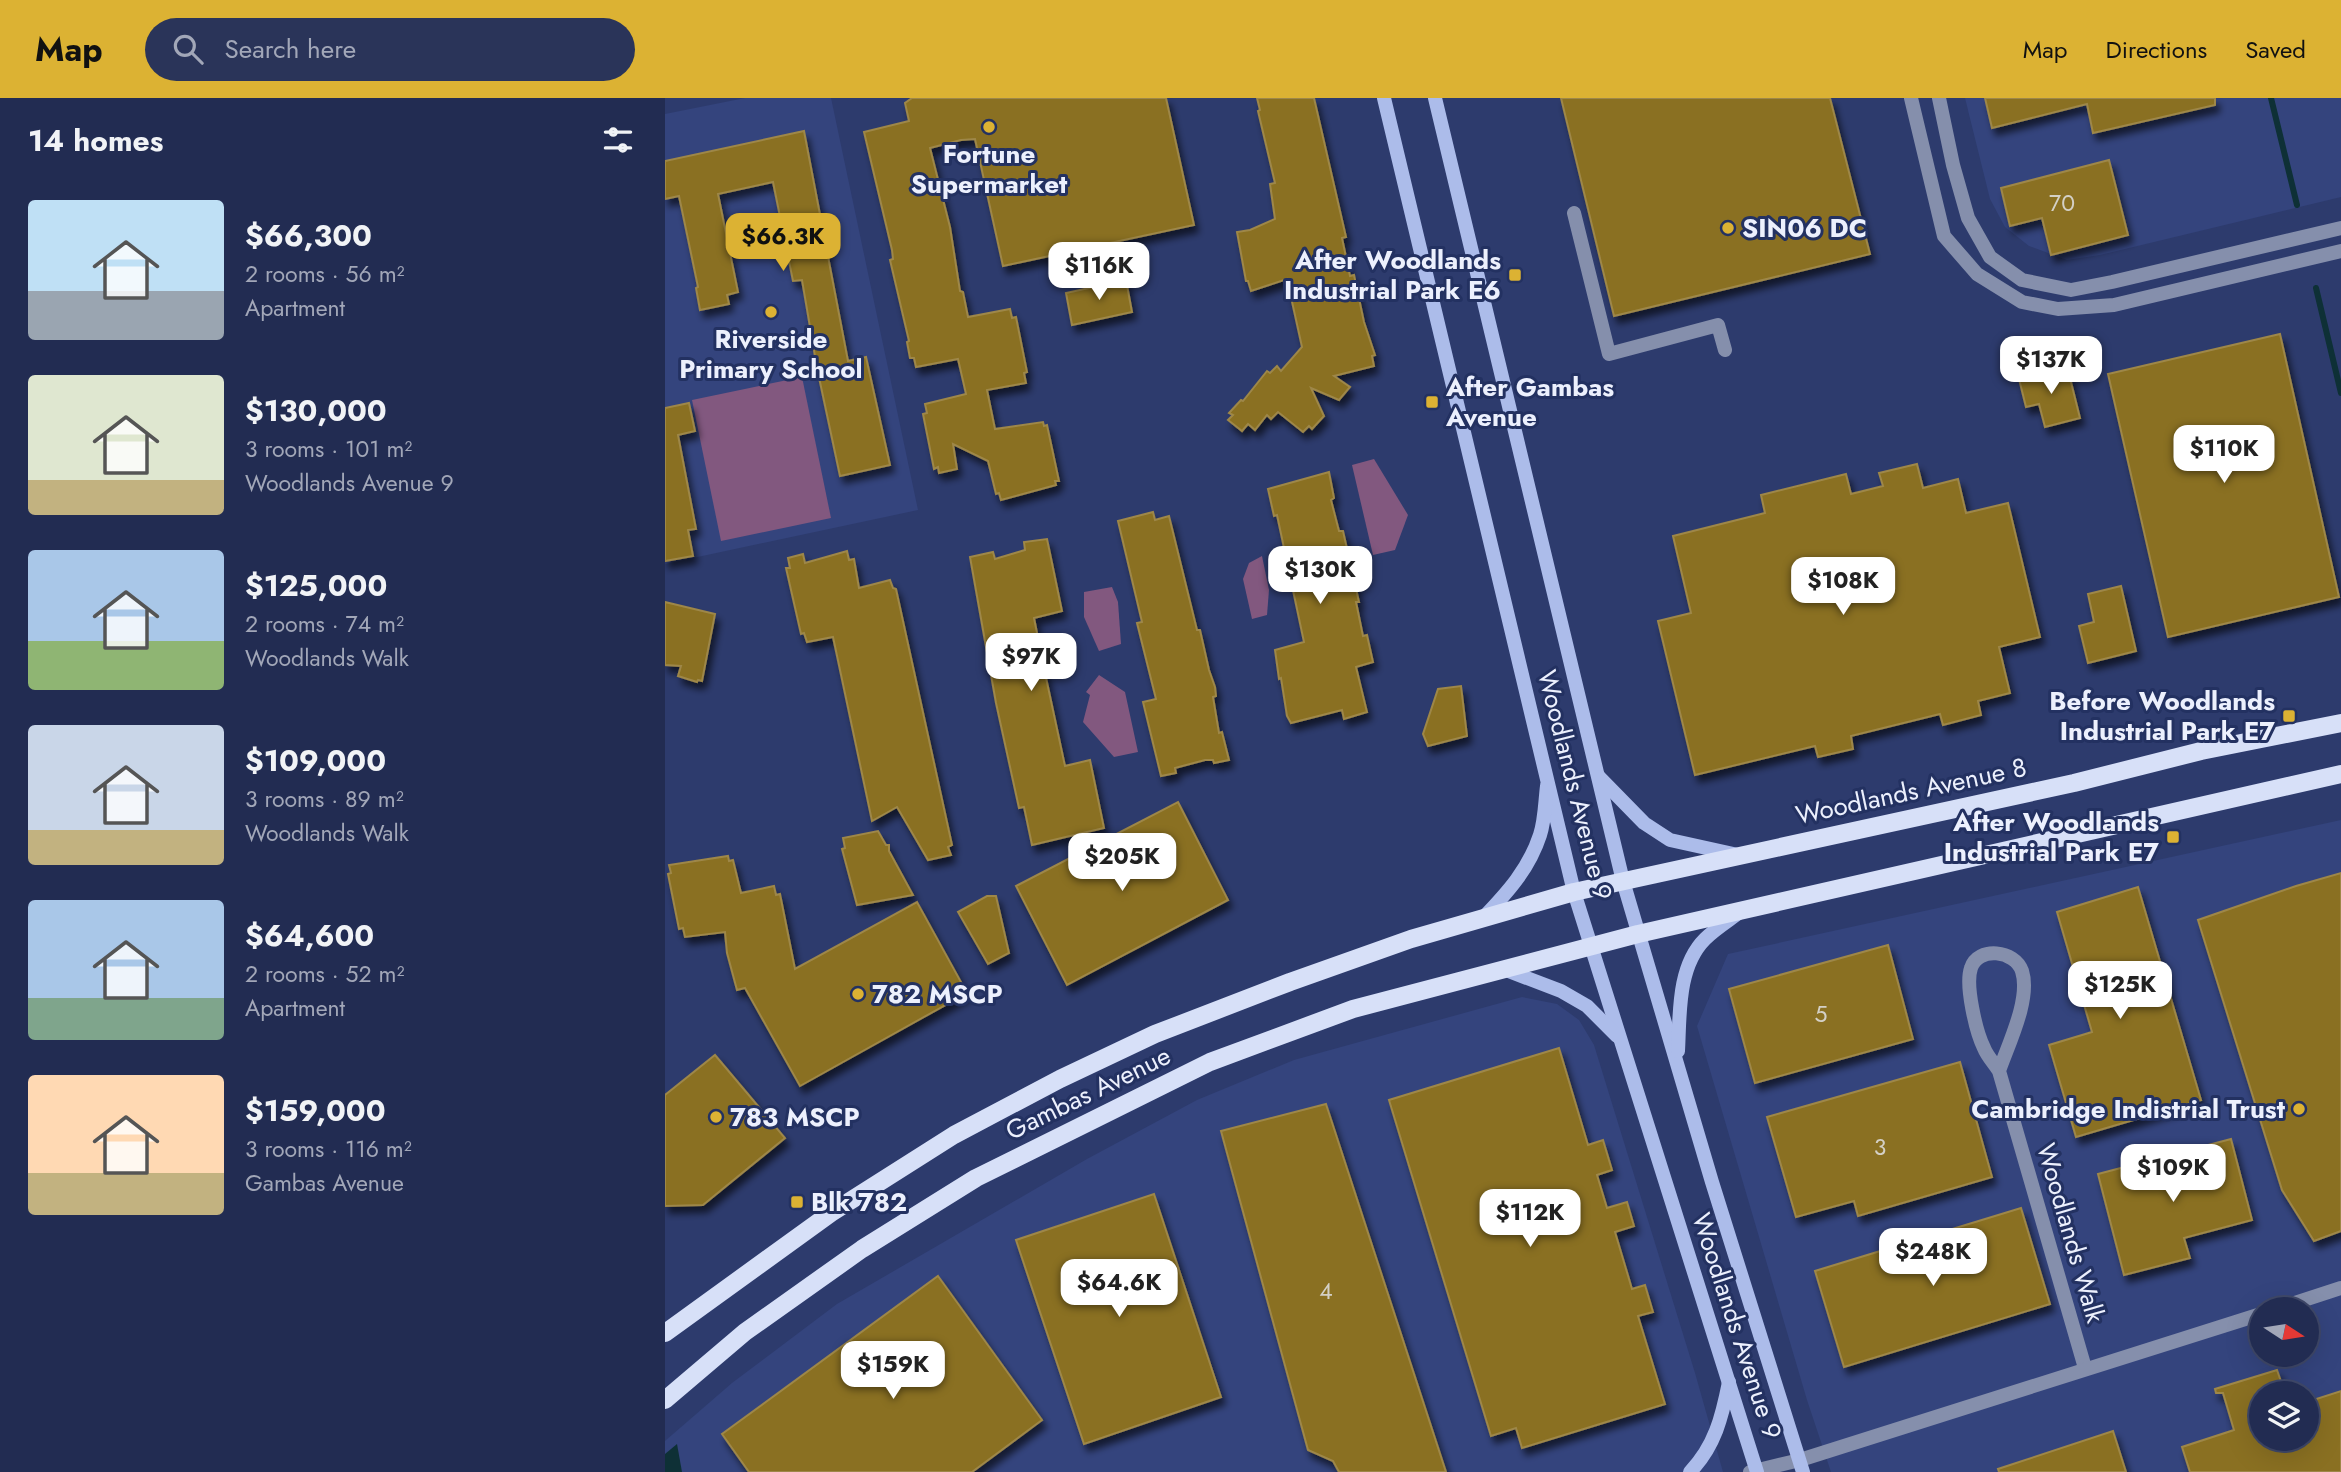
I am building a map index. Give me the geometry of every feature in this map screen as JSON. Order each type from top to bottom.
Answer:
[{"type":"main road","name":"Woodlands Avenue 9","points":[[1384,98],[1574,892],[1729,1379],[1755,1471]]},
{"type":"main road","name":"Woodlands Avenue 9","points":[[1435,98],[1623,881],[1801,1466]]},
{"type":"main road","name":"Woodlands Avenue 8","points":[[1574,892],[2074,783],[2201,751],[2341,723]]},
{"type":"main road","points":[[1591,948],[1638,934],[2341,774]]},
{"type":"main road","points":[[1598,776],[1644,824],[1670,840],[1739,856]]},
{"type":"main road","points":[[1482,919],[1515,884],[1531,856],[1541,833],[1548,777]]},
{"type":"main road","name":"Gambas Avenue","points":[[665,1333],[831,1213],[954,1135],[1060,1079],[1155,1034],[1290,982],[1411,939],[1574,892]]},
{"type":"main road","points":[[1678,1064],[1681,997],[1688,969],[1703,941],[1741,911]]},
{"type":"main road","name":"Gambas Avenue","points":[[665,1400],[745,1332],[862,1249],[976,1178],[1210,1062],[1353,1009],[1591,948]]},
{"type":"main road","points":[[1506,970],[1561,991],[1587,1006],[1620,1039]]},
{"type":"main road","points":[[1690,1472],[1713,1441],[1722,1417],[1729,1379]]},
{"type":"street","points":[[1911,98],[1944,236],[1977,274],[2022,302],[2058,309],[2114,306],[2341,251]]},
{"type":"street","points":[[1939,98],[1953,165],[1968,218],[1990,257],[2022,280],[2071,290],[2341,228]]},
{"type":"street","points":[[1574,213],[1609,354],[1718,326],[1725,350]]},
{"type":"street","name":"Woodlands Walk","points":[[1999,1071],[2020,1013],[2023,988],[2022,971],[2015,960],[2001,953],[1987,954],[1977,959],[1971,966],[1968,987],[1984,1048],[1999,1071],[2085,1368]]},
{"type":"street","points":[[2315,1297],[2341,1289]]},
{"type":"street","points":[[1755,1471],[1801,1466],[2085,1368],[2249,1318]]},
{"type":"shaded area","name":"Riverside Primary School","points":[[745,98],[831,98],[918,510],[665,564],[665,114]]},
{"type":"shaded area","points":[[1965,98],[2341,98],[2341,197],[2100,255],[2067,260],[2029,246],[2005,227],[1990,199]]},
{"type":"shaded area","points":[[802,377],[831,518],[721,541],[692,400]]},
{"type":"shaded area","points":[[1374,459],[1408,515],[1395,550],[1373,555],[1352,465]]},
{"type":"shaded area","points":[[1262,556],[1269,590],[1267,615],[1252,619],[1243,579],[1249,563]]},
{"type":"shaded area","points":[[1112,587],[1118,602],[1121,644],[1099,651],[1084,617],[1084,592]]},
{"type":"shaded area","points":[[1099,675],[1125,692],[1138,752],[1114,757],[1083,722],[1090,695],[1086,692]]},
{"type":"shaded area","points":[[2341,820],[2341,1472],[1831,1472],[1807,1400],[1697,1026],[1728,954]]},
{"type":"shaded area","points":[[1522,997],[1557,1004],[1579,1020],[1594,1045],[1723,1472],[665,1472],[665,1441],[732,1383],[837,1304],[1087,1159],[1197,1100],[1294,1060]]},
{"type":"shaded area","points":[[677,1444],[682,1472],[665,1472],[665,1454]]},
{"type":"building","points":[[912,98],[1166,98],[1194,225],[1003,266],[975,139],[930,148],[950,227],[960,291],[963,292],[968,317],[1010,309],[1012,318],[1016,317],[1027,372],[1024,373],[1026,383],[987,390],[995,429],[1043,422],[1044,426],[1047,425],[1059,481],[1055,481],[1056,485],[1001,500],[999,493],[996,494],[988,461],[953,444],[957,469],[939,473],[938,467],[934,469],[923,414],[927,413],[925,404],[966,394],[958,359],[916,367],[914,358],[910,358],[909,341],[890,260],[893,259],[892,250],[864,132],[909,121],[905,103]]},
{"type":"building","points":[[1257,98],[1314,98],[1346,237],[1342,238],[1350,276],[1354,275],[1364,322],[1375,355],[1372,356],[1374,366],[1334,376],[1350,387],[1339,400],[1311,388],[1324,416],[1312,429],[1309,426],[1303,432],[1278,412],[1271,419],[1267,415],[1255,430],[1248,424],[1242,431],[1228,420],[1233,415],[1229,413],[1243,401],[1267,371],[1270,373],[1277,366],[1281,371],[1302,347],[1287,279],[1251,291],[1246,281],[1237,232],[1250,230],[1275,219],[1270,184],[1275,183]]},
{"type":"building","name":"SIN06 DC","points":[[1561,98],[1830,98],[1870,254],[1614,316]]},
{"type":"building","points":[[1985,98],[2215,98],[2215,105],[2093,133],[2087,104],[1992,128]]},
{"type":"building","points":[[804,131],[848,361],[866,357],[890,465],[840,476],[802,280],[793,281],[773,182],[718,194],[738,292],[727,295],[729,304],[700,310],[698,287],[679,196],[665,199],[665,161]]},
{"type":"building","points":[[2109,160],[2128,235],[2051,255],[2042,218],[2010,226],[2001,188]]},
{"type":"building","points":[[1126,280],[1132,312],[1072,325],[1066,293]]},
{"type":"building","points":[[2280,334],[2339,597],[2168,637],[2108,374]]},
{"type":"building","points":[[2067,366],[2080,418],[2045,427],[2039,404],[2026,407],[2019,379]]},
{"type":"building","points":[[689,403],[695,431],[678,435],[696,529],[688,530],[693,556],[665,561],[665,408]]},
{"type":"building","points":[[1917,464],[1923,488],[1958,479],[1966,513],[2008,503],[2040,637],[1999,647],[2010,693],[1978,701],[1981,715],[1943,725],[1940,714],[1851,736],[1853,749],[1818,757],[1815,746],[1695,775],[1658,621],[1691,613],[1673,536],[1765,513],[1761,495],[1846,474],[1851,494],[1883,486],[1879,473]]},
{"type":"building","points":[[1329,472],[1334,498],[1331,500],[1339,531],[1343,531],[1359,602],[1356,602],[1363,636],[1367,635],[1373,662],[1356,667],[1367,712],[1344,719],[1342,710],[1291,723],[1287,716],[1275,650],[1304,642],[1277,515],[1274,516],[1268,489]]},
{"type":"building","points":[[1153,512],[1155,520],[1169,516],[1197,630],[1200,630],[1215,687],[1216,696],[1213,697],[1219,733],[1222,732],[1229,760],[1214,763],[1213,760],[1205,760],[1175,768],[1176,773],[1161,776],[1143,702],[1156,699],[1137,623],[1142,622],[1118,521]]},
{"type":"building","points":[[1047,539],[1062,611],[1034,618],[1065,766],[1090,760],[1104,828],[1032,845],[1024,807],[1019,808],[996,703],[970,557],[993,552],[995,559],[1025,550],[1024,542]]},
{"type":"building","points":[[847,551],[849,560],[854,559],[859,588],[890,580],[896,589],[952,845],[948,847],[951,855],[928,860],[897,807],[872,821],[833,637],[807,642],[804,633],[801,634],[786,568],[790,568],[788,558],[803,554],[805,563]]},
{"type":"building","points":[[2121,586],[2136,651],[2088,663],[2079,626],[2094,622],[2088,594]]},
{"type":"building","points":[[665,602],[715,614],[702,681],[678,676],[681,666],[665,665]]},
{"type":"building","points":[[1461,686],[1467,736],[1428,746],[1423,734],[1438,689]]},
{"type":"building","points":[[1178,802],[1228,900],[1067,985],[1016,886]]},
{"type":"building","points":[[878,831],[886,845],[889,845],[889,851],[913,895],[857,905],[842,849],[845,848],[843,838]]},
{"type":"building","name":"782 MSCP","points":[[728,856],[729,861],[733,860],[741,893],[774,886],[776,895],[780,894],[795,969],[917,902],[967,993],[800,1086],[745,988],[737,990],[727,953],[725,932],[685,937],[683,928],[679,929],[668,874],[671,873],[669,865]]},
{"type":"building","name":"Cambridge Indistrial Trust","points":[[2341,873],[2341,1231],[2314,1241],[2282,1190],[2198,920]]},
{"type":"building","points":[[2138,887],[2201,1100],[2076,1137],[2049,1045],[2092,1032],[2057,912]]},
{"type":"building","points":[[987,896],[996,896],[1009,953],[988,964],[958,912]]},
{"type":"building","points":[[1888,945],[1913,1039],[1755,1083],[1729,989]]},
{"type":"building","points":[[1559,1048],[1588,1145],[1603,1140],[1612,1170],[1597,1175],[1607,1208],[1627,1202],[1634,1226],[1615,1232],[1632,1289],[1645,1285],[1653,1312],[1638,1316],[1665,1404],[1522,1448],[1516,1428],[1491,1436],[1389,1100]]},
{"type":"building","name":"783 MSCP","points":[[715,1055],[785,1138],[703,1205],[665,1206],[665,1095]]},
{"type":"building","points":[[1960,1062],[1992,1177],[1858,1216],[1854,1201],[1796,1217],[1767,1117]]},
{"type":"building","points":[[1326,1104],[1446,1472],[1339,1472],[1333,1461],[1308,1450],[1221,1131]]},
{"type":"building","points":[[2231,1139],[2252,1220],[2184,1238],[2190,1258],[2124,1275],[2098,1174]]},
{"type":"building","points":[[1154,1194],[1221,1397],[1084,1444],[1016,1240]]},
{"type":"building","points":[[2021,1208],[2050,1304],[1844,1367],[1815,1271]]},
{"type":"building","points":[[938,1276],[1042,1420],[972,1472],[749,1472],[722,1434]]},
{"type":"building","points":[[2277,1370],[2281,1381],[2249,1381],[2249,1451],[2319,1451],[2319,1398],[2341,1391],[2341,1472],[2190,1472],[2182,1447],[2234,1430],[2223,1393],[2216,1393],[2215,1389]]},
{"type":"building","points":[[2113,1431],[2126,1472],[1999,1472],[1998,1469]]},
{"type":"waterway","points":[[2271,98],[2297,205]]},
{"type":"waterway","points":[[2316,288],[2341,393]]},
{"type":"place","name":"Fortune Supermarket","points":[[989,127]]},
{"type":"place","name":"SIN06 DC","points":[[1728,228]]},
{"type":"place","name":"After Woodlands Industrial Park E6","points":[[1515,275]]},
{"type":"place","name":"Riverside Primary School","points":[[771,312]]},
{"type":"place","name":"After Gambas Avenue","points":[[1432,402]]},
{"type":"place","name":"Before Woodlands Industrial Park E7","points":[[2289,716]]},
{"type":"place","name":"After Woodlands Industrial Park E7","points":[[2173,837]]},
{"type":"place","name":"782 MSCP","points":[[858,994]]},
{"type":"place","name":"Cambridge Indistrial Trust","points":[[2299,1109]]},
{"type":"place","name":"783 MSCP","points":[[716,1117]]},
{"type":"place","name":"Blk 782","points":[[797,1202]]}]
